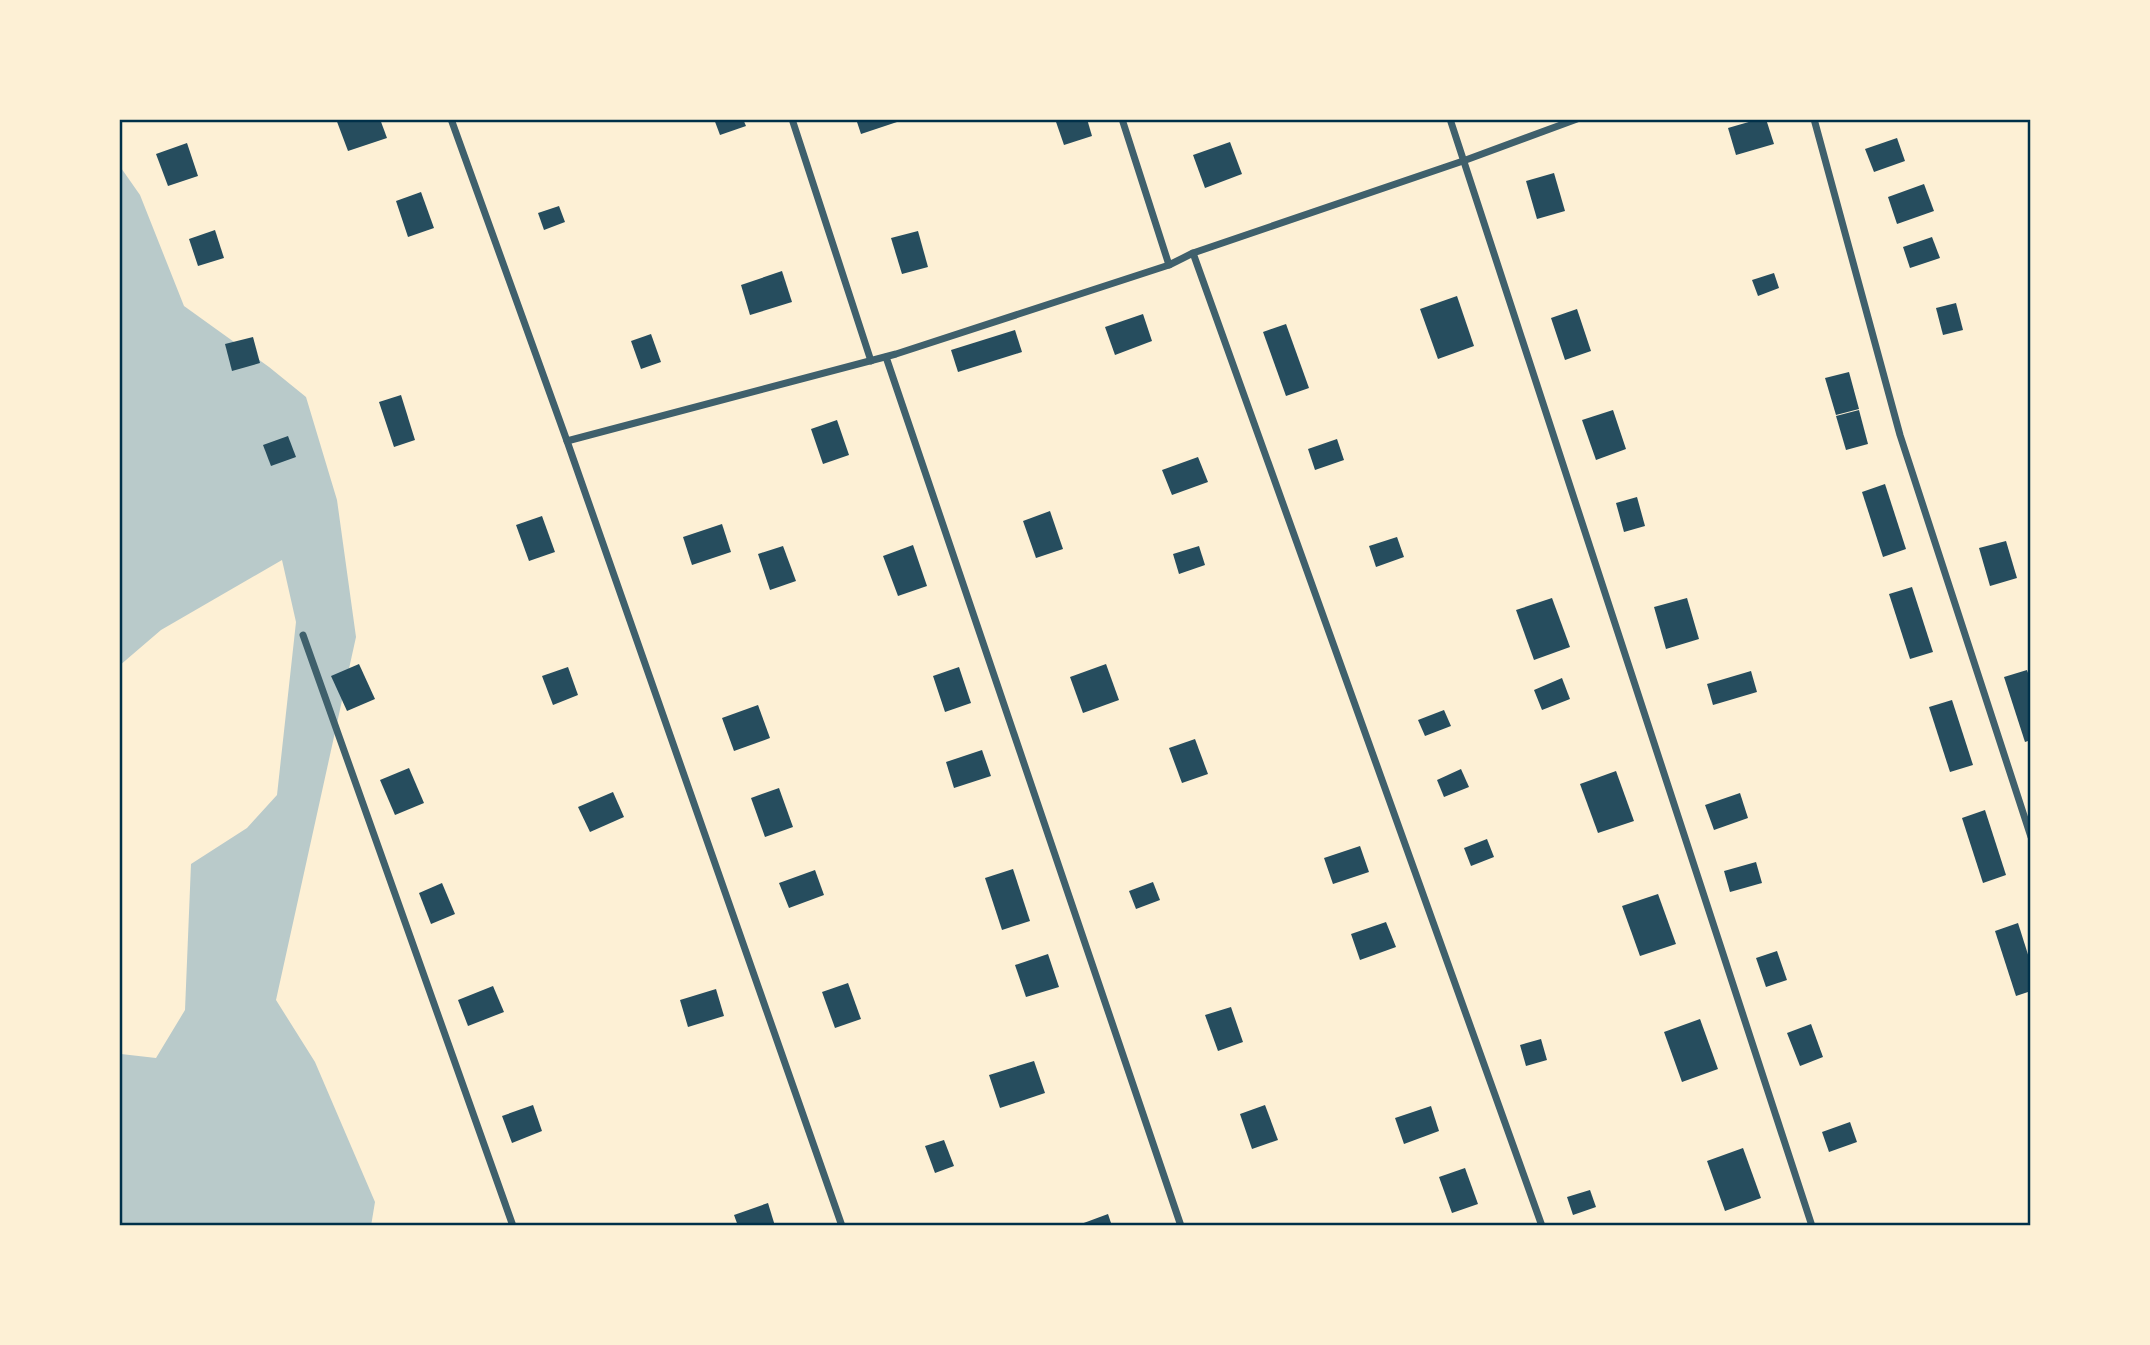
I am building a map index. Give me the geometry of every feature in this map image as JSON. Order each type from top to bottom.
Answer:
[{"type":"street","points":[[451,119],[567,441],[842,1226]]},
{"type":"street","points":[[792,119],[871,361]]},
{"type":"street","points":[[1122,119],[1169,265]]},
{"type":"street","points":[[1450,119],[1812,1226]]},
{"type":"street","points":[[567,441],[886,357],[1169,265],[1193,253],[1577,119]]},
{"type":"street","points":[[1814,119],[1900,435],[2031,837]]},
{"type":"street","points":[[1193,253],[1542,1226]]},
{"type":"street","points":[[886,357],[1181,1226]]},
{"type":"street","points":[[303,635],[513,1226]]},
{"type":"shaded area","points":[[119,165],[140,195],[184,306],[306,397],[337,500],[356,637],[276,1000],[315,1062],[375,1202],[371,1226],[119,1226],[119,1050],[121,1054],[156,1058],[185,1010],[191,864],[247,828],[277,795],[296,622],[282,560],[161,630],[119,666]]},
{"type":"building","points":[[336,119],[380,119],[387,138],[348,151]]},
{"type":"building","points":[[714,119],[743,119],[746,126],[720,135]]},
{"type":"building","points":[[856,119],[896,119],[897,122],[861,134]]},
{"type":"building","points":[[1055,119],[1087,119],[1092,136],[1064,145]]},
{"type":"building","points":[[1766,119],[1774,144],[1736,155],[1728,128]]},
{"type":"building","points":[[1897,138],[1905,161],[1874,172],[1865,149]]},
{"type":"building","points":[[1230,142],[1242,174],[1205,188],[1193,155]]},
{"type":"building","points":[[187,143],[198,176],[168,186],[156,154]]},
{"type":"building","points":[[1554,173],[1565,211],[1537,219],[1526,181]]},
{"type":"building","points":[[1924,184],[1934,211],[1897,224],[1888,197]]},
{"type":"building","points":[[421,192],[434,228],[408,237],[396,201]]},
{"type":"building","points":[[559,206],[565,222],[544,230],[538,213]]},
{"type":"building","points":[[215,230],[224,258],[198,266],[189,239]]},
{"type":"building","points":[[918,231],[928,267],[902,274],[891,238]]},
{"type":"building","points":[[1932,237],[1940,258],[1910,268],[1903,247]]},
{"type":"building","points":[[782,271],[792,302],[750,315],[741,285]]},
{"type":"building","points":[[1774,273],[1779,288],[1758,296],[1752,280]]},
{"type":"building","points":[[1457,296],[1474,346],[1438,359],[1420,309]]},
{"type":"building","points":[[1956,303],[1963,330],[1943,335],[1936,308]]},
{"type":"building","points":[[1577,309],[1591,351],[1565,360],[1551,318]]},
{"type":"building","points":[[1143,314],[1152,341],[1115,355],[1105,327]]},
{"type":"building","points":[[1286,324],[1309,388],[1286,396],[1263,332]]},
{"type":"building","points":[[1015,330],[1022,352],[958,372],[951,350]]},
{"type":"building","points":[[651,334],[661,362],[641,369],[631,341]]},
{"type":"building","points":[[253,337],[260,363],[232,371],[225,344]]},
{"type":"building","points":[[1849,372],[1859,409],[1836,415],[1825,378]]},
{"type":"building","points":[[401,395],[415,440],[394,447],[379,402]]},
{"type":"building","points":[[1613,410],[1626,449],[1596,460],[1582,420]]},
{"type":"building","points":[[1859,410],[1868,444],[1846,450],[1836,416]]},
{"type":"building","points":[[837,420],[849,455],[823,464],[811,429]]},
{"type":"building","points":[[288,436],[296,457],[271,466],[263,445]]},
{"type":"building","points":[[1337,439],[1344,460],[1315,470],[1308,449]]},
{"type":"building","points":[[1198,457],[1208,482],[1172,495],[1162,470]]},
{"type":"building","points":[[1885,484],[1906,549],[1883,557],[1862,492]]},
{"type":"building","points":[[1637,497],[1645,526],[1624,532],[1616,503]]},
{"type":"building","points":[[1050,511],[1063,549],[1036,558],[1023,521]]},
{"type":"building","points":[[542,516],[555,552],[529,561],[516,525]]},
{"type":"building","points":[[722,524],[731,552],[692,565],[683,537]]},
{"type":"building","points":[[1397,537],[1404,557],[1376,567],[1369,546]]},
{"type":"building","points":[[2006,541],[2017,578],[1990,586],[1979,548]]},
{"type":"building","points":[[913,545],[927,586],[898,596],[883,556]]},
{"type":"building","points":[[783,546],[796,581],[770,590],[758,554]]},
{"type":"building","points":[[1199,546],[1205,565],[1179,574],[1173,554]]},
{"type":"building","points":[[1912,587],[1933,652],[1910,659],[1889,594]]},
{"type":"building","points":[[1552,598],[1570,647],[1534,660],[1516,610]]},
{"type":"building","points":[[1687,598],[1699,639],[1666,649],[1654,607]]},
{"type":"building","points":[[359,664],[375,699],[347,711],[331,676]]},
{"type":"building","points":[[1106,664],[1119,700],[1083,713],[1070,677]]},
{"type":"building","points":[[568,667],[578,695],[553,705],[542,676]]},
{"type":"building","points":[[959,667],[971,703],[945,712],[933,676]]},
{"type":"building","points":[[2027,670],[2031,682],[2031,740],[2025,742],[2004,677]]},
{"type":"building","points":[[1751,671],[1757,692],[1713,705],[1707,684]]},
{"type":"building","points":[[1562,678],[1570,699],[1542,710],[1534,690]]},
{"type":"building","points":[[1952,700],[1973,765],[1950,772],[1929,707]]},
{"type":"building","points":[[758,705],[770,738],[734,751],[722,718]]},
{"type":"building","points":[[1444,710],[1451,726],[1425,736],[1418,720]]},
{"type":"building","points":[[1195,739],[1208,774],[1182,783],[1169,748]]},
{"type":"building","points":[[982,750],[991,776],[954,788],[946,762]]},
{"type":"building","points":[[409,768],[424,803],[395,815],[380,780]]},
{"type":"building","points":[[1461,769],[1469,787],[1444,797],[1437,780]]},
{"type":"building","points":[[1616,771],[1634,821],[1598,833],[1580,784]]},
{"type":"building","points":[[779,788],[793,827],[765,837],[751,798]]},
{"type":"building","points":[[613,792],[624,817],[590,832],[578,807]]},
{"type":"building","points":[[1740,793],[1748,818],[1714,830],[1705,805]]},
{"type":"building","points":[[1985,810],[2006,875],[1983,883],[1962,818]]},
{"type":"building","points":[[1487,839],[1494,857],[1471,866],[1464,848]]},
{"type":"building","points":[[1360,846],[1369,872],[1333,884],[1324,858]]},
{"type":"building","points":[[1756,862],[1762,883],[1730,892],[1724,871]]},
{"type":"building","points":[[1013,869],[1030,921],[1002,930],[985,878]]},
{"type":"building","points":[[815,870],[824,895],[789,908],[779,883]]},
{"type":"building","points":[[1153,882],[1160,900],[1136,909],[1129,891]]},
{"type":"building","points":[[442,883],[455,914],[431,924],[419,893]]},
{"type":"building","points":[[1658,894],[1676,944],[1640,956],[1622,906]]},
{"type":"building","points":[[1386,922],[1396,947],[1360,960],[1351,934]]},
{"type":"building","points":[[2018,923],[2031,964],[2031,991],[2016,996],[1995,931]]},
{"type":"building","points":[[1777,951],[1787,980],[1766,987],[1756,958]]},
{"type":"building","points":[[1048,954],[1059,987],[1026,997],[1015,965]]},
{"type":"building","points":[[848,983],[861,1019],[835,1028],[822,992]]},
{"type":"building","points":[[493,986],[504,1012],[468,1026],[458,1000]]},
{"type":"building","points":[[716,989],[724,1016],[688,1027],[680,1000]]},
{"type":"building","points":[[1231,1007],[1243,1042],[1218,1051],[1205,1015]]},
{"type":"building","points":[[1700,1019],[1718,1069],[1682,1082],[1664,1032]]},
{"type":"building","points":[[1811,1024],[1823,1057],[1800,1066],[1787,1033]]},
{"type":"building","points":[[1541,1039],[1547,1060],[1526,1066],[1520,1045]]},
{"type":"building","points":[[1034,1061],[1045,1093],[1000,1108],[989,1075]]},
{"type":"building","points":[[533,1105],[542,1131],[512,1143],[502,1116]]},
{"type":"building","points":[[1265,1105],[1278,1140],[1252,1149],[1240,1114]]},
{"type":"building","points":[[1431,1106],[1439,1131],[1404,1144],[1395,1118]]},
{"type":"building","points":[[1850,1122],[1857,1142],[1829,1152],[1822,1132]]},
{"type":"building","points":[[944,1140],[954,1166],[935,1173],[925,1146]]},
{"type":"building","points":[[1743,1148],[1761,1198],[1725,1211],[1707,1161]]},
{"type":"building","points":[[1465,1168],[1478,1204],[1452,1213],[1439,1177]]},
{"type":"building","points":[[1590,1190],[1596,1207],[1573,1215],[1567,1197]]},
{"type":"building","points":[[768,1203],[775,1226],[738,1226],[734,1215]]},
{"type":"building","points":[[1108,1214],[1112,1226],[1081,1224]]}]
